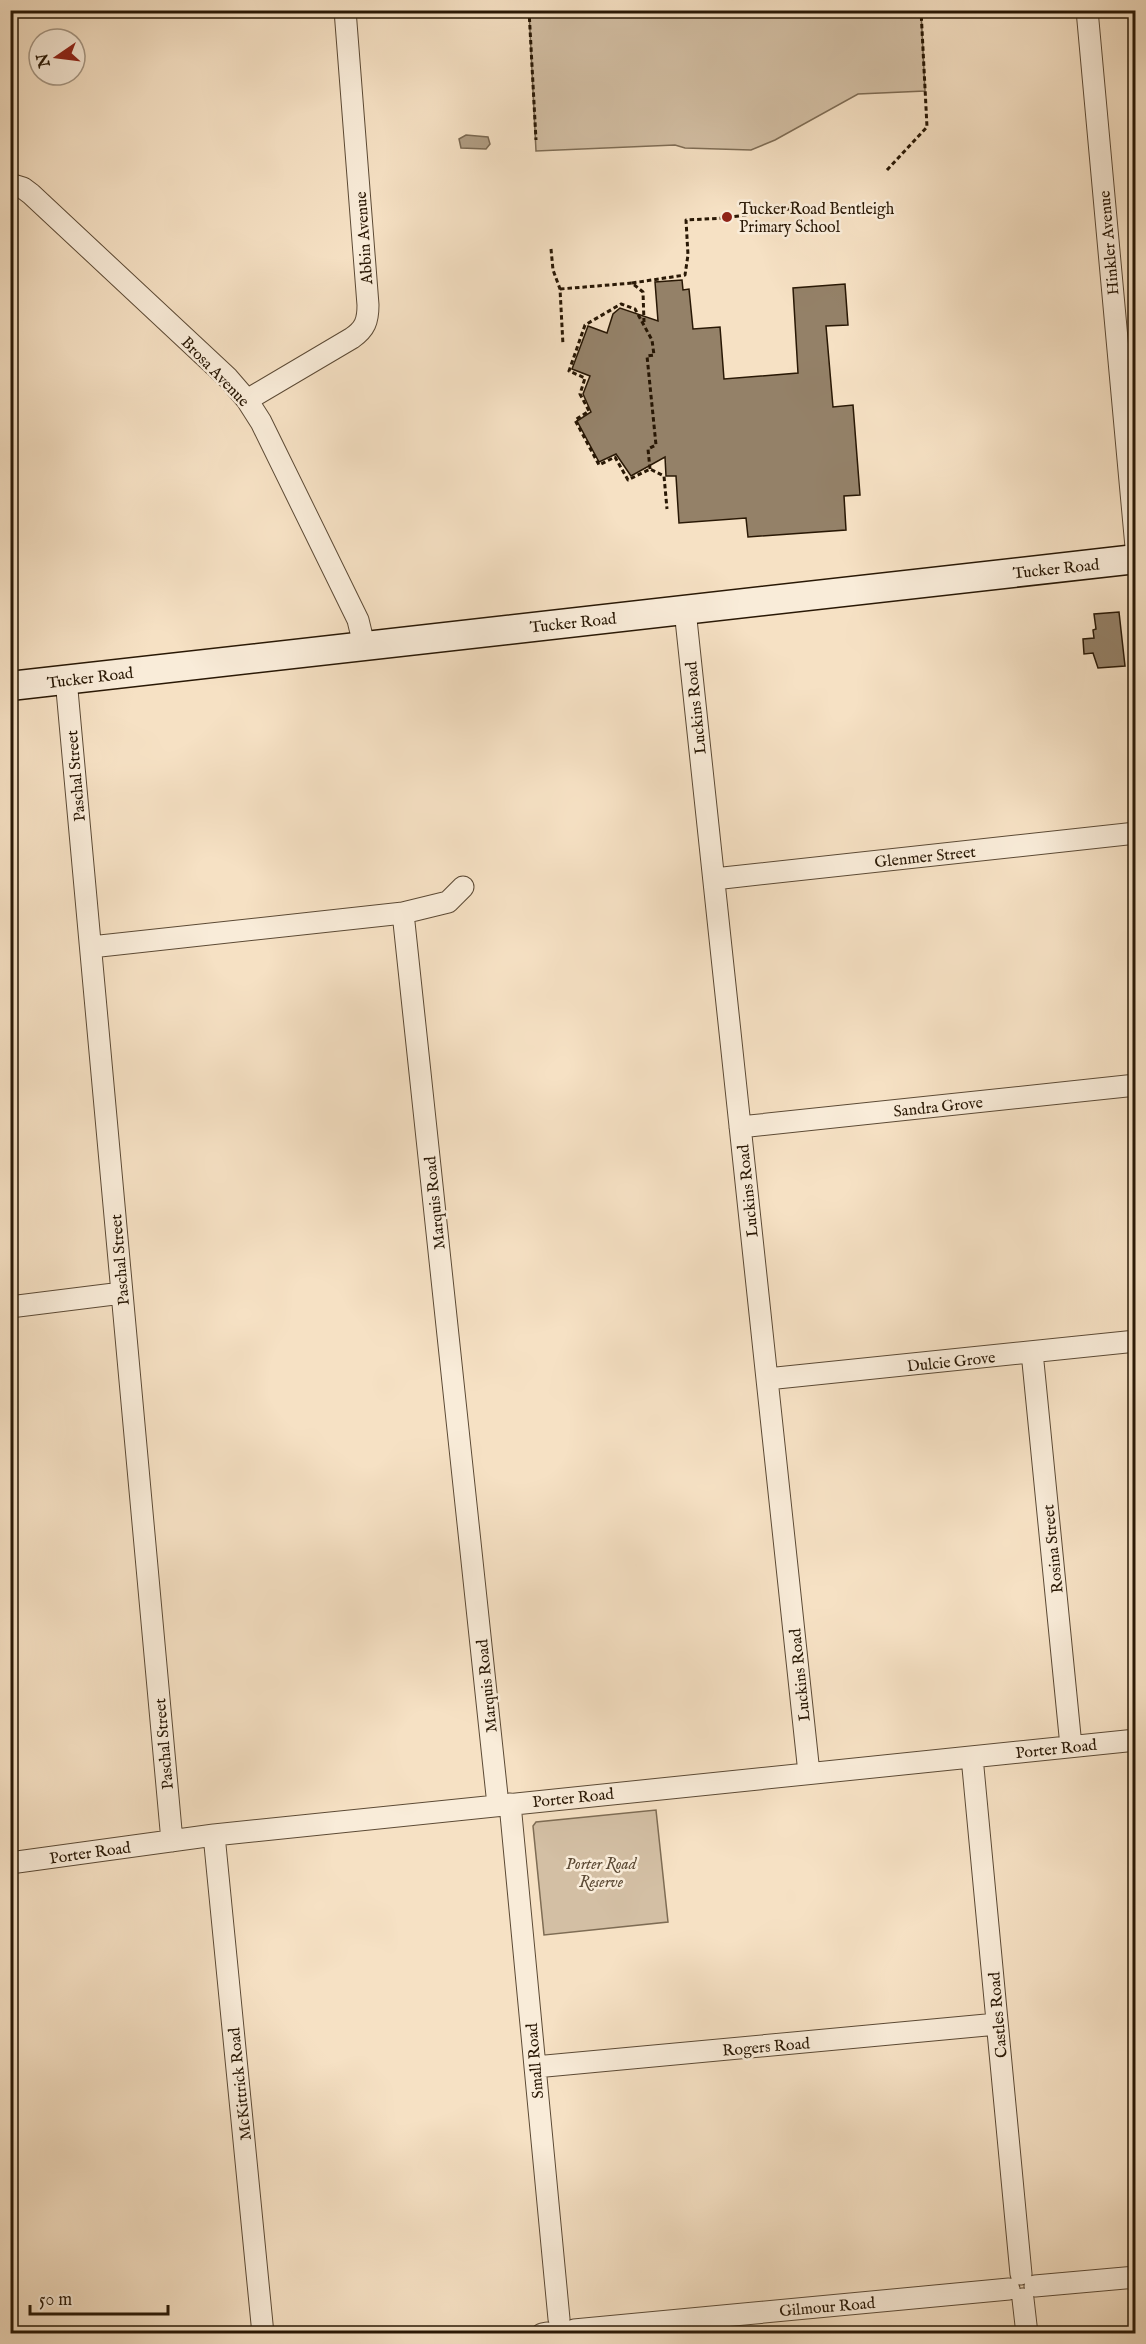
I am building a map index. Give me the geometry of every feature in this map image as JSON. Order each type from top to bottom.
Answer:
[{"type":"street","name":"Abbin Avenue","points":[[247,400],[360,333],[367,322],[368,306],[345,10]]},
{"type":"street","name":"Hinkler Avenue","points":[[1087,10],[1136,547]]},
{"type":"street","name":"Brosa Avenue","points":[[10,184],[23,188],[31,194],[228,378],[247,400],[261,422],[358,620],[364,645]]},
{"type":"street","name":"Tucker Road","points":[[10,686],[1136,560]]},
{"type":"street","name":"Luckins Road","points":[[685,610],[809,1773]]},
{"type":"street","name":"Paschal Street","points":[[66,679],[172,1840]]},
{"type":"street","name":"Glenmer Street","points":[[714,879],[1136,833]]},
{"type":"street","points":[[91,947],[403,913],[448,902],[463,887]]},
{"type":"street","name":"Marquis Road","points":[[403,913],[504,1805]]},
{"type":"street","name":"Sandra Grove","points":[[740,1127],[1136,1085]]},
{"type":"street","points":[[10,1307],[122,1293]]},
{"type":"street","name":"Dulcie Grove","points":[[767,1379],[1136,1341]]},
{"type":"street","name":"Rosina Street","points":[[1032,1352],[1071,1746]]},
{"type":"street","name":"Porter Road","points":[[10,1863],[214,1835],[1136,1740]]},
{"type":"street","name":"Castles Road","points":[[972,1757],[1027,2334]]},
{"type":"street","name":"Small Road","points":[[504,1805],[535,2067],[560,2330]]},
{"type":"street","name":"McKittrick Road","points":[[214,1835],[263,2334]]},
{"type":"street","name":"Rogers Road","points":[[535,2067],[997,2024]]},
{"type":"street","name":"Gilmour Road","points":[[542,2334],[560,2330],[1136,2277]]},
{"type":"path","points":[[529,10],[536,140]]},
{"type":"path","points":[[887,170],[927,127],[921,10]]},
{"type":"path","points":[[560,289],[632,283],[685,275],[688,255],[686,220],[724,218],[789,209]]},
{"type":"path","points":[[551,249],[553,270],[560,289],[563,345]]},
{"type":"path","points":[[632,283],[644,292],[644,324]]},
{"type":"path","points":[[621,304],[635,309],[651,340],[654,355],[647,356],[656,445],[648,449],[650,469],[628,480],[615,457],[598,465],[575,420],[589,411],[580,394],[585,378],[569,371],[585,325],[621,304]]},
{"type":"path","points":[[650,469],[664,476],[667,509]]},
{"type":"green space","points":[[529,11],[921,11],[925,91],[858,94],[775,140],[751,150],[685,148],[675,145],[536,151]]},
{"type":"green space","name":"Porter Road Reserve","points":[[656,1810],[668,1922],[544,1935],[533,1826],[536,1822]]},
{"type":"shaded area","points":[[466,135],[488,137],[490,144],[486,149],[461,148],[459,139]]},
{"type":"building","points":[[682,280],[683,290],[689,289],[693,329],[720,327],[724,379],[798,373],[793,288],[845,284],[848,325],[826,326],[833,407],[853,405],[860,495],[844,496],[846,530],[748,537],[746,518],[679,523],[676,476],[666,476],[665,457],[631,476],[616,454],[599,462],[577,421],[591,412],[583,394],[590,376],[572,369],[588,326],[607,333],[613,314],[620,308],[658,321],[655,282]]},
{"type":"building","points":[[1119,612],[1125,666],[1098,668],[1093,653],[1084,654],[1083,639],[1094,638],[1093,630],[1096,629],[1094,614]]},
{"type":"place","name":"Tucker Road Bentleigh Primary School","points":[[727,217]]}]
